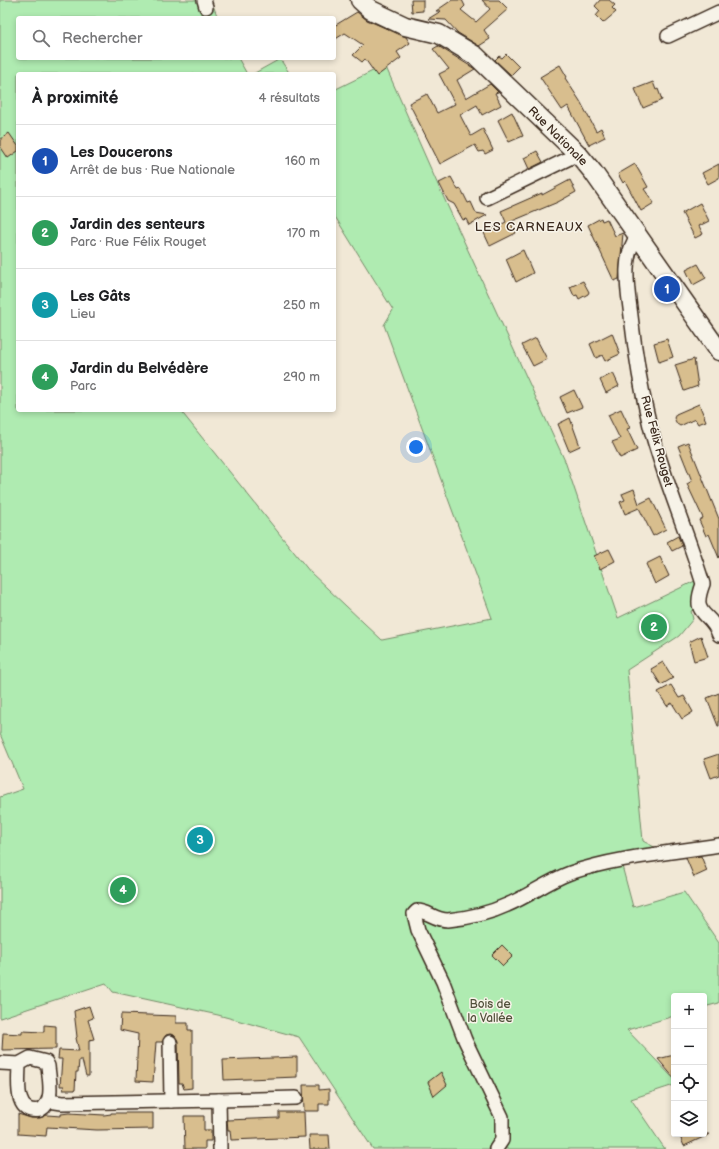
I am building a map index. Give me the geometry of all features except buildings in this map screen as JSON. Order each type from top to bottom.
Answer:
[{"type":"street","name":"Rue Nationale","points":[[360,0],[371,10],[405,26],[439,34],[476,56],[578,154],[593,172],[719,351]]},
{"type":"street","points":[[668,36],[719,12]]},
{"type":"street","points":[[487,198],[578,154]]},
{"type":"street","name":"Rue Félix Rouget","points":[[638,237],[629,252],[628,288],[645,404],[665,476],[703,584],[698,601],[700,608],[704,616],[713,622],[719,635]]},
{"type":"street","points":[[496,1149],[502,1140],[502,1117],[465,1040],[443,982],[418,930],[414,914],[417,911],[423,911],[433,918],[447,920],[473,916],[507,906],[569,874],[614,862],[719,845]]},
{"type":"street","points":[[170,1042],[171,1101]]},
{"type":"street","points":[[0,1063],[19,1064],[30,1058],[46,1062],[48,1066],[49,1101],[43,1108],[38,1110],[30,1110],[23,1106],[18,1093],[19,1064]]},
{"type":"street","points":[[49,1101],[62,1103],[296,1098]]},
{"type":"street","points":[[219,1100],[220,1149]]},
{"type":"green space","name":"Bois de la Vallée","points":[[0,0],[211,0],[217,16],[16,16],[16,60],[239,60],[246,72],[16,72],[16,412],[182,412],[310,572],[382,640],[492,618],[384,325],[393,310],[336,218],[336,89],[385,65],[438,185],[565,461],[618,618],[701,578],[699,608],[691,611],[693,619],[679,636],[627,670],[643,841],[673,857],[622,866],[633,907],[684,892],[719,943],[719,1003],[707,1006],[707,993],[671,993],[671,1017],[627,1030],[671,1076],[671,1086],[631,1099],[665,1149],[373,1149],[299,1037],[218,1015],[113,992],[106,983],[0,1018],[0,797],[23,789],[0,734]]},
{"type":"green space","points":[[281,60],[289,72],[257,72]]},
{"type":"place","name":"Les Doucerons","points":[[667,289]]},
{"type":"place","name":"Jardin des senteurs","points":[[654,627]]},
{"type":"place","name":"Les Gâts","points":[[200,840]]},
{"type":"place","name":"Jardin du Belvédère","points":[[123,890]]},
{"type":"district","name":"LES CARNEAUX","points":[[529,226]]}]
